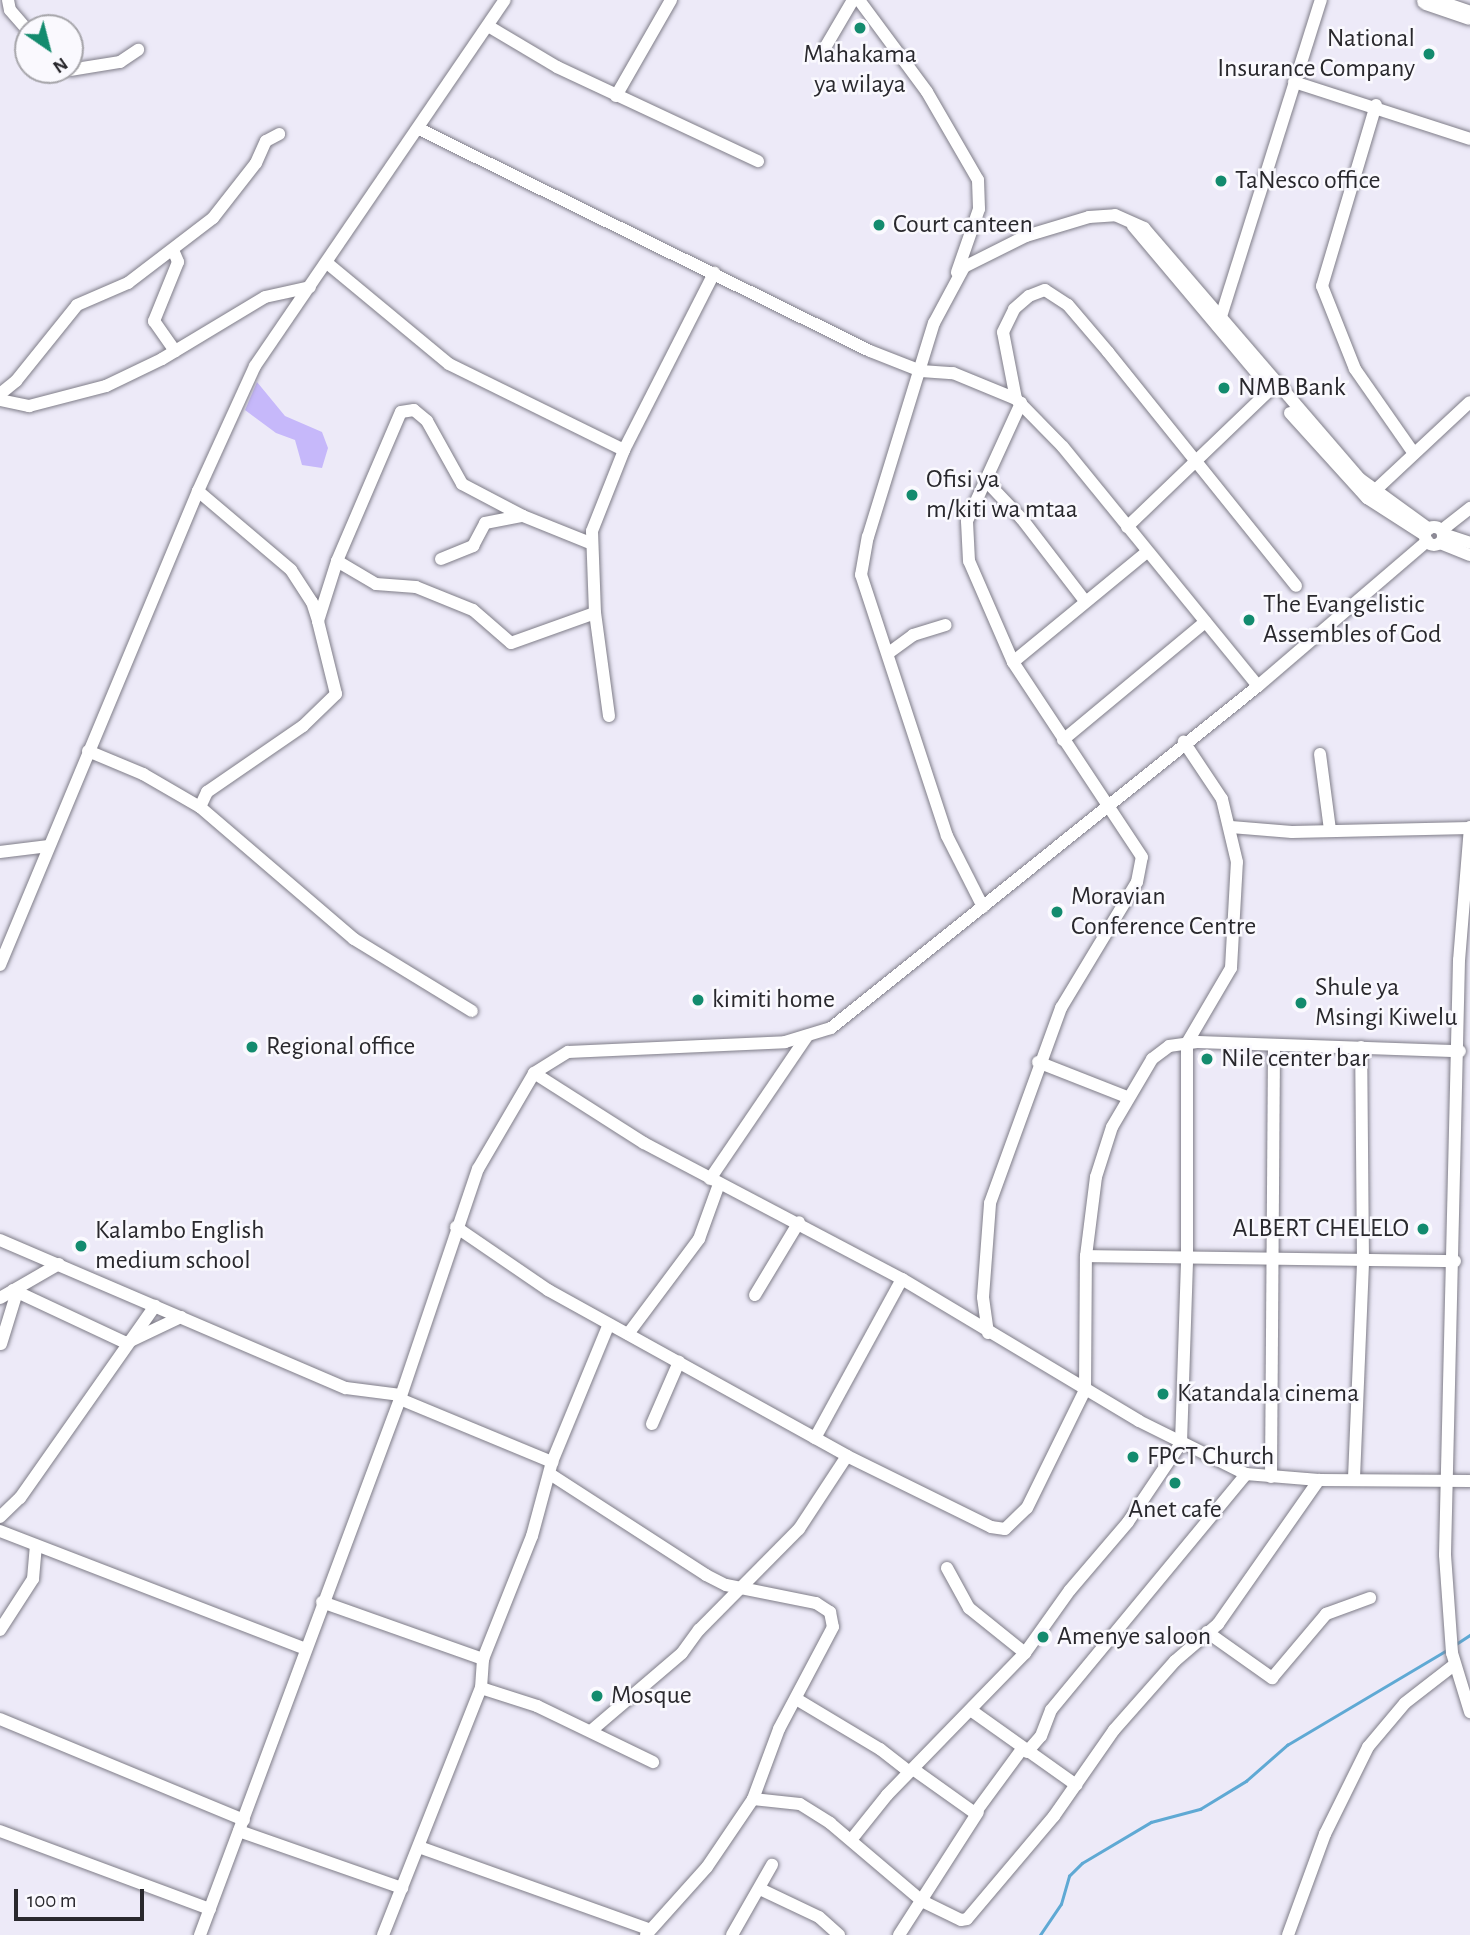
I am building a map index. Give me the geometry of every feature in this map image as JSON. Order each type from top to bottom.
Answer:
[{"type":"highway","points":[[1426,0],[1470,15]]},
{"type":"street","points":[[0,965],[198,491],[255,366],[505,0]]},
{"type":"street","points":[[616,96],[671,0]]},
{"type":"street","points":[[827,46],[853,0]]},
{"type":"street","points":[[859,0],[927,92],[978,180],[979,209],[954,279],[934,323],[861,566],[863,585],[890,652],[947,836],[983,907]]},
{"type":"street","points":[[1219,324],[1321,0]]},
{"type":"street","points":[[488,26],[616,96],[758,161]]},
{"type":"street","points":[[84,68],[120,62],[138,50]]},
{"type":"street","points":[[1294,82],[1376,105],[1470,139]]},
{"type":"street","points":[[1376,105],[1322,286],[1332,320],[1360,378],[1413,452]]},
{"type":"street","points":[[419,129],[499,172],[714,273],[870,351],[921,371],[953,373],[1019,401],[1258,685]]},
{"type":"street","points":[[0,394],[16,381],[77,305],[128,284],[213,218],[256,163],[266,141],[279,134]]},
{"type":"street","points":[[954,279],[974,260],[1056,225],[1115,215],[1133,225],[1370,495],[1470,555]]},
{"type":"street","points":[[173,250],[178,262],[154,321],[175,351]]},
{"type":"street","points":[[327,263],[449,364],[624,450]]},
{"type":"street","points":[[609,716],[595,613],[590,542],[595,520],[624,450],[714,273]]},
{"type":"street","points":[[0,400],[22,407],[56,401],[116,382],[175,351],[265,297],[310,287]]},
{"type":"street","points":[[988,1333],[983,1297],[990,1203],[1038,1062],[1061,1008],[1140,875],[1140,849],[1063,740],[1013,663],[976,584],[964,540],[967,521],[987,482],[1019,401],[1003,332],[1014,309],[1029,296],[1045,290],[1068,305],[1197,460],[1296,586]]},
{"type":"street","points":[[1127,527],[1274,387]]},
{"type":"street","points":[[1370,495],[1413,452],[1470,402]]},
{"type":"street","points":[[318,621],[337,561],[397,418],[408,410],[419,412],[427,421],[462,484],[523,516],[590,542]]},
{"type":"street","points":[[987,482],[1022,519],[1085,601]]},
{"type":"street","points":[[198,491],[291,570],[312,602],[336,682],[330,704],[207,792],[200,807]]},
{"type":"street","points":[[200,1935],[242,1826],[321,1602],[401,1397],[456,1227],[488,1147],[534,1073],[554,1057],[576,1050],[806,1038],[865,1005],[1108,802],[1258,685],[1470,508]]},
{"type":"street","points":[[441,559],[472,546],[485,523],[523,516]]},
{"type":"street","points":[[1435,535],[1470,543]]},
{"type":"street","points":[[1013,663],[1147,552]]},
{"type":"street","points":[[337,561],[376,584],[416,587],[473,610],[512,643],[595,613]]},
{"type":"street","points":[[1063,740],[1205,622]]},
{"type":"street","points":[[890,652],[913,635],[946,625]]},
{"type":"street","points":[[851,1840],[911,1770],[972,1711],[1025,1653],[1070,1590],[1128,1522],[1181,1443],[1187,1258],[1187,1043],[1232,960],[1237,862],[1231,827],[1214,783],[1184,742]]},
{"type":"street","points":[[88,751],[143,774],[200,807],[354,939],[472,1011]]},
{"type":"street","points":[[1320,754],[1330,830]]},
{"type":"street","points":[[1231,827],[1330,830],[1470,828],[1460,1051],[1445,1594],[1452,1653],[1470,1712]]},
{"type":"street","points":[[0,852],[49,846]]},
{"type":"street","points":[[628,1334],[699,1238],[715,1181],[806,1038]]},
{"type":"street","points":[[456,1227],[507,1264],[609,1324],[847,1456],[991,1527],[1005,1529],[1027,1508],[1085,1390],[1086,1256],[1096,1177],[1127,1097],[1152,1059],[1169,1046],[1187,1043],[1460,1051]]},
{"type":"street","points":[[1271,1477],[1274,1045]]},
{"type":"street","points":[[1354,1478],[1363,1261],[1361,1047]]},
{"type":"street","points":[[1038,1062],[1127,1097]]},
{"type":"street","points":[[534,1073],[715,1181],[902,1279],[1085,1390],[1181,1443],[1247,1474],[1319,1480],[1354,1478],[1470,1481]]},
{"type":"street","points":[[1456,1194],[1470,1194]]},
{"type":"street","points":[[755,1295],[799,1223]]},
{"type":"street","points":[[0,1240],[346,1388],[401,1397],[551,1468],[669,1555],[726,1584],[816,1603],[830,1612],[833,1628],[767,1757],[753,1798],[707,1867],[647,1932],[419,1847]]},
{"type":"street","points":[[1086,1256],[1273,1261],[1455,1261]]},
{"type":"street","points":[[8,1293],[59,1264]]},
{"type":"street","points":[[815,1438],[902,1279]]},
{"type":"street","points":[[8,1293],[126,1343],[181,1318]]},
{"type":"street","points":[[1,1344],[8,1293]]},
{"type":"street","points":[[155,1306],[2,1516],[4,1532],[36,1547],[304,1648]]},
{"type":"street","points":[[383,1935],[481,1688],[483,1659],[532,1536],[551,1468],[609,1324]]},
{"type":"street","points":[[652,1424],[679,1362]]},
{"type":"street","points":[[592,1730],[682,1654],[699,1630],[743,1588],[818,1506],[847,1456]]},
{"type":"street","points":[[899,1935],[978,1812],[1024,1750],[1041,1736],[1051,1710],[1247,1474]]},
{"type":"street","points":[[753,1798],[800,1804],[851,1840],[922,1900],[961,1920],[967,1919],[1076,1785],[1114,1730],[1250,1584],[1319,1480]]},
{"type":"street","points":[[0,1630],[33,1580],[36,1547]]},
{"type":"street","points":[[947,1568],[969,1608],[1025,1653]]},
{"type":"street","points":[[1207,1632],[1272,1678],[1326,1614],[1370,1598]]},
{"type":"street","points":[[321,1602],[483,1659]]},
{"type":"street","points":[[1289,1935],[1325,1834],[1368,1747],[1452,1653]]},
{"type":"street","points":[[481,1688],[537,1706],[592,1730],[653,1762]]},
{"type":"street","points":[[798,1700],[880,1749],[963,1807],[978,1812]]},
{"type":"street","points":[[972,1711],[1076,1785]]},
{"type":"street","points":[[0,1719],[242,1826],[402,1888]]},
{"type":"street","points":[[0,1831],[210,1909]]},
{"type":"street","points":[[732,1935],[772,1865]]},
{"type":"street","points":[[760,1889],[818,1917],[839,1935]]},
{"type":"shaded area","points":[[257,382],[285,416],[322,432],[328,448],[322,468],[302,465],[295,440],[276,433],[245,410]]},
{"type":"waterway","points":[[1456,1644],[1470,1635]]},
{"type":"waterway","points":[[1040,1935],[1061,1904],[1069,1876],[1082,1863],[1151,1822],[1200,1809],[1246,1781],[1287,1745],[1447,1650]]},
{"type":"place","name":"Mahakama ya wilaya","points":[[860,28]]},
{"type":"place","name":"National Insurance Company","points":[[1429,54]]},
{"type":"place","name":"TaNesco office","points":[[1221,181]]},
{"type":"place","name":"Court canteen","points":[[879,225]]},
{"type":"place","name":"NMB Bank","points":[[1224,388]]},
{"type":"place","name":"Ofisi ya m/kiti wa mtaa","points":[[912,495]]},
{"type":"place","name":"The Evangelistic Assembles of God","points":[[1249,620]]},
{"type":"place","name":"Moravian Conference Centre","points":[[1057,912]]},
{"type":"place","name":"kimiti home","points":[[698,1000]]},
{"type":"place","name":"Shule ya Msingi Kiwelu","points":[[1301,1003]]},
{"type":"place","name":"Regional office","points":[[252,1047]]},
{"type":"place","name":"Nile center bar","points":[[1207,1059]]},
{"type":"place","name":"ALBERT CHELELO","points":[[1423,1229]]},
{"type":"place","name":"Kalambo English medium school","points":[[81,1246]]},
{"type":"place","name":"Katandala cinema","points":[[1163,1394]]},
{"type":"place","name":"FPCT Church","points":[[1133,1457]]},
{"type":"place","name":"Anet cafe","points":[[1175,1483]]},
{"type":"place","name":"Amenye saloon","points":[[1043,1637]]},
{"type":"place","name":"Mosque","points":[[597,1696]]}]
